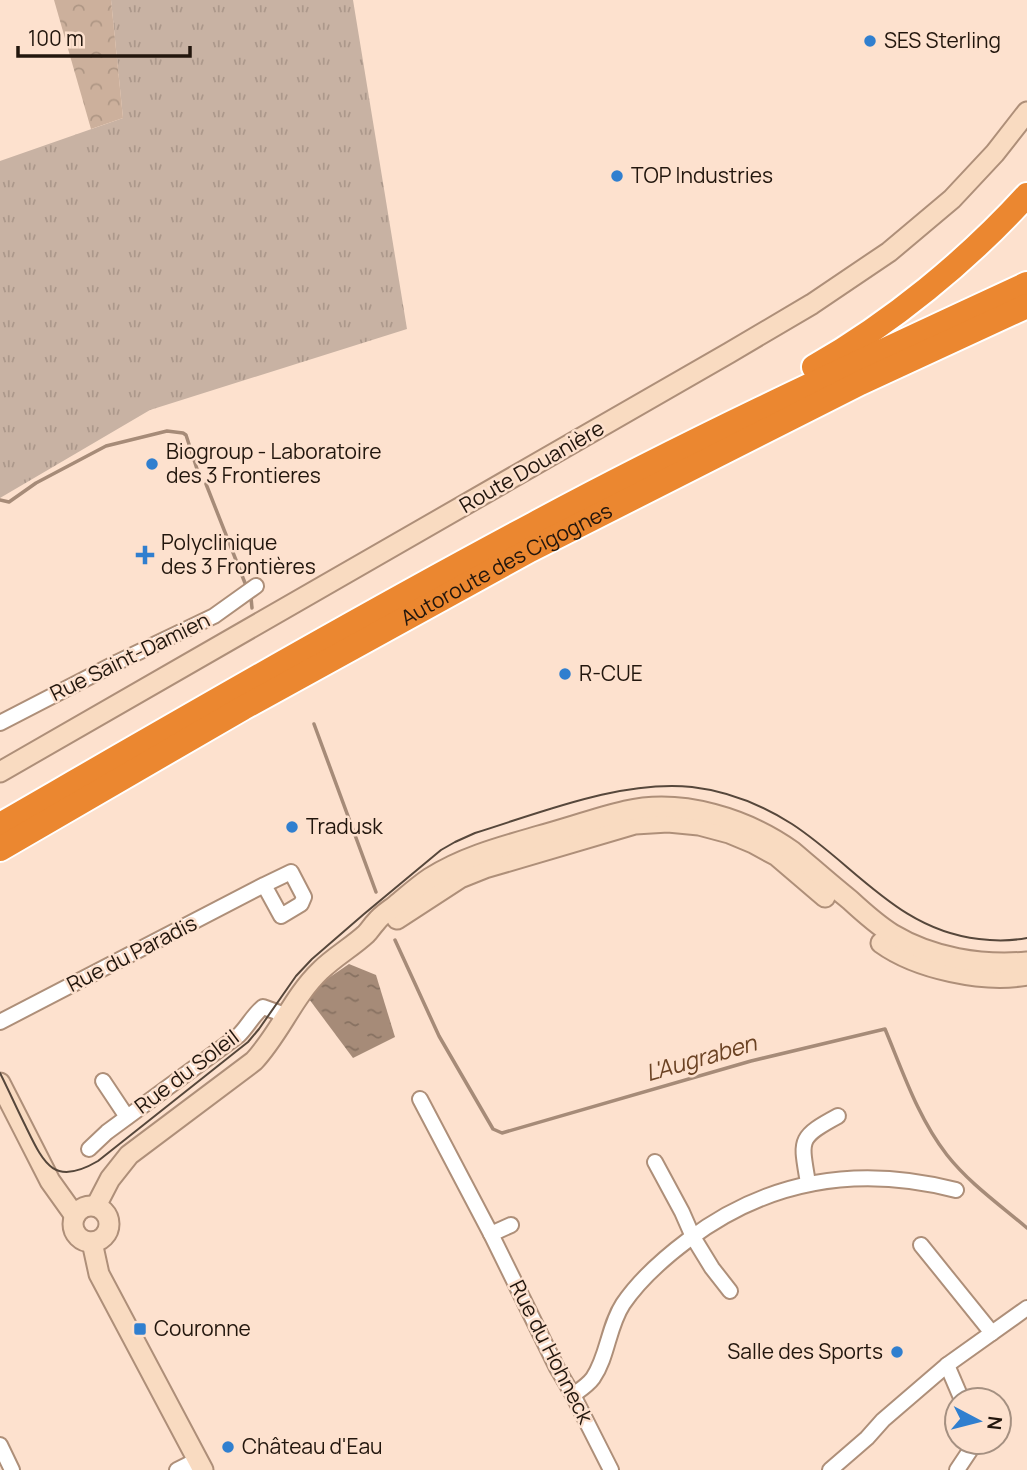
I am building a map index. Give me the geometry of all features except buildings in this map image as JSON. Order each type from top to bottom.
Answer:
[{"type":"highway","points":[[732,421],[756,401],[839,352],[895,314],[965,257],[1003,222],[1027,195]]},
{"type":"highway","name":"Autoroute des Cigognes","points":[[0,825],[242,686],[534,524],[732,421],[1027,284]]},
{"type":"highway","name":"Autoroute des Cigognes","points":[[0,849],[243,708],[530,550],[860,383],[1027,306]]},
{"type":"highway","points":[[860,383],[892,381],[1027,323]]},
{"type":"street","name":"Route Douanière","points":[[0,772],[812,304],[889,252],[952,200],[995,153],[1027,112]]},
{"type":"street","name":"Rue Saint-Damien","points":[[0,723],[214,616],[257,586]]},
{"type":"street","points":[[96,1206],[110,1179],[129,1155],[254,1060],[268,1046],[304,988],[321,970],[430,878],[482,853],[628,811],[681,809],[729,818],[778,841],[877,924],[918,947],[976,963],[1027,962]]},
{"type":"street","points":[[368,933],[381,930],[438,891],[485,868],[635,824],[668,822],[699,825],[729,833],[777,856],[885,946],[911,958],[946,971],[986,978],[1027,975]]},
{"type":"street","name":"Rue du Paradis","points":[[0,1021],[264,885]]},
{"type":"street","name":"Rue du Soleil","points":[[89,1149],[107,1132],[239,1035],[248,1026],[254,1013],[262,1007],[277,1012],[283,1019]]},
{"type":"street","points":[[103,1081],[127,1117]]},
{"type":"street","points":[[0,1083],[50,1181],[75,1216]]},
{"type":"street","name":"Rue du Hohneck","points":[[420,1099],[611,1470]]},
{"type":"street","points":[[808,1183],[803,1154],[804,1142],[815,1128],[838,1116]]},
{"type":"street","points":[[655,1162],[693,1237],[730,1291]]},
{"type":"street","points":[[573,1395],[592,1380],[612,1324],[636,1288],[661,1263],[721,1217],[769,1195],[808,1183],[844,1178],[880,1178],[956,1190]]},
{"type":"street","points":[[86,1206],[96,1206],[105,1211],[109,1225],[106,1235],[97,1241],[86,1241],[76,1234],[75,1216],[86,1206]]},
{"type":"street","points":[[491,1234],[511,1225]]},
{"type":"street","points":[[92,1242],[99,1274],[200,1465],[177,1470]]},
{"type":"street","points":[[921,1245],[992,1333]]},
{"type":"street","points":[[830,1470],[947,1365],[1027,1308]]},
{"type":"street","points":[[947,1365],[956,1386]]},
{"type":"street","points":[[0,1445],[7,1464]]},
{"type":"green space","points":[[54,0],[111,0],[123,118],[91,129]]},
{"type":"green space","points":[[111,0],[353,0],[407,329],[150,410],[0,498],[0,161],[123,118]]},
{"type":"water","points":[[349,964],[376,975],[395,1037],[353,1058],[309,999],[314,988]]},
{"type":"waterway","name":"L'Augraben","points":[[0,500],[9,502],[36,483],[106,446],[167,431],[186,435],[197,469]]},
{"type":"waterway","name":"L'Augraben","points":[[206,484],[245,583]]},
{"type":"waterway","name":"L'Augraben","points":[[251,598],[252,608]]},
{"type":"waterway","name":"L'Augraben","points":[[314,724],[376,892]]},
{"type":"waterway","name":"L'Augraben","points":[[395,940],[439,1036],[493,1129],[502,1133],[751,1061],[885,1029],[912,1094],[937,1141],[965,1175],[1027,1228]]},
{"type":"tram line","points":[[0,1073],[45,1161],[52,1168],[61,1171],[83,1169],[98,1161],[248,1042],[296,976],[312,959],[441,850],[475,833],[555,807],[638,788],[692,787],[744,800],[792,824],[879,894],[924,923],[950,933],[979,939],[1027,938]]},
{"type":"place","name":"SES Sterling","points":[[870,41]]},
{"type":"place","name":"TOP Industries","points":[[617,176]]},
{"type":"place","name":"Biogroup - Laboratoire des 3 Frontieres","points":[[152,464]]},
{"type":"place","name":"Polyclinique des 3 Frontières","points":[[145,555]]},
{"type":"place","name":"R-CUE","points":[[565,674]]},
{"type":"place","name":"Tradusk","points":[[292,827]]},
{"type":"place","name":"Couronne","points":[[140,1329]]},
{"type":"place","name":"Salle des Sports","points":[[897,1352]]},
{"type":"place","name":"Château d'Eau","points":[[228,1447]]}]
